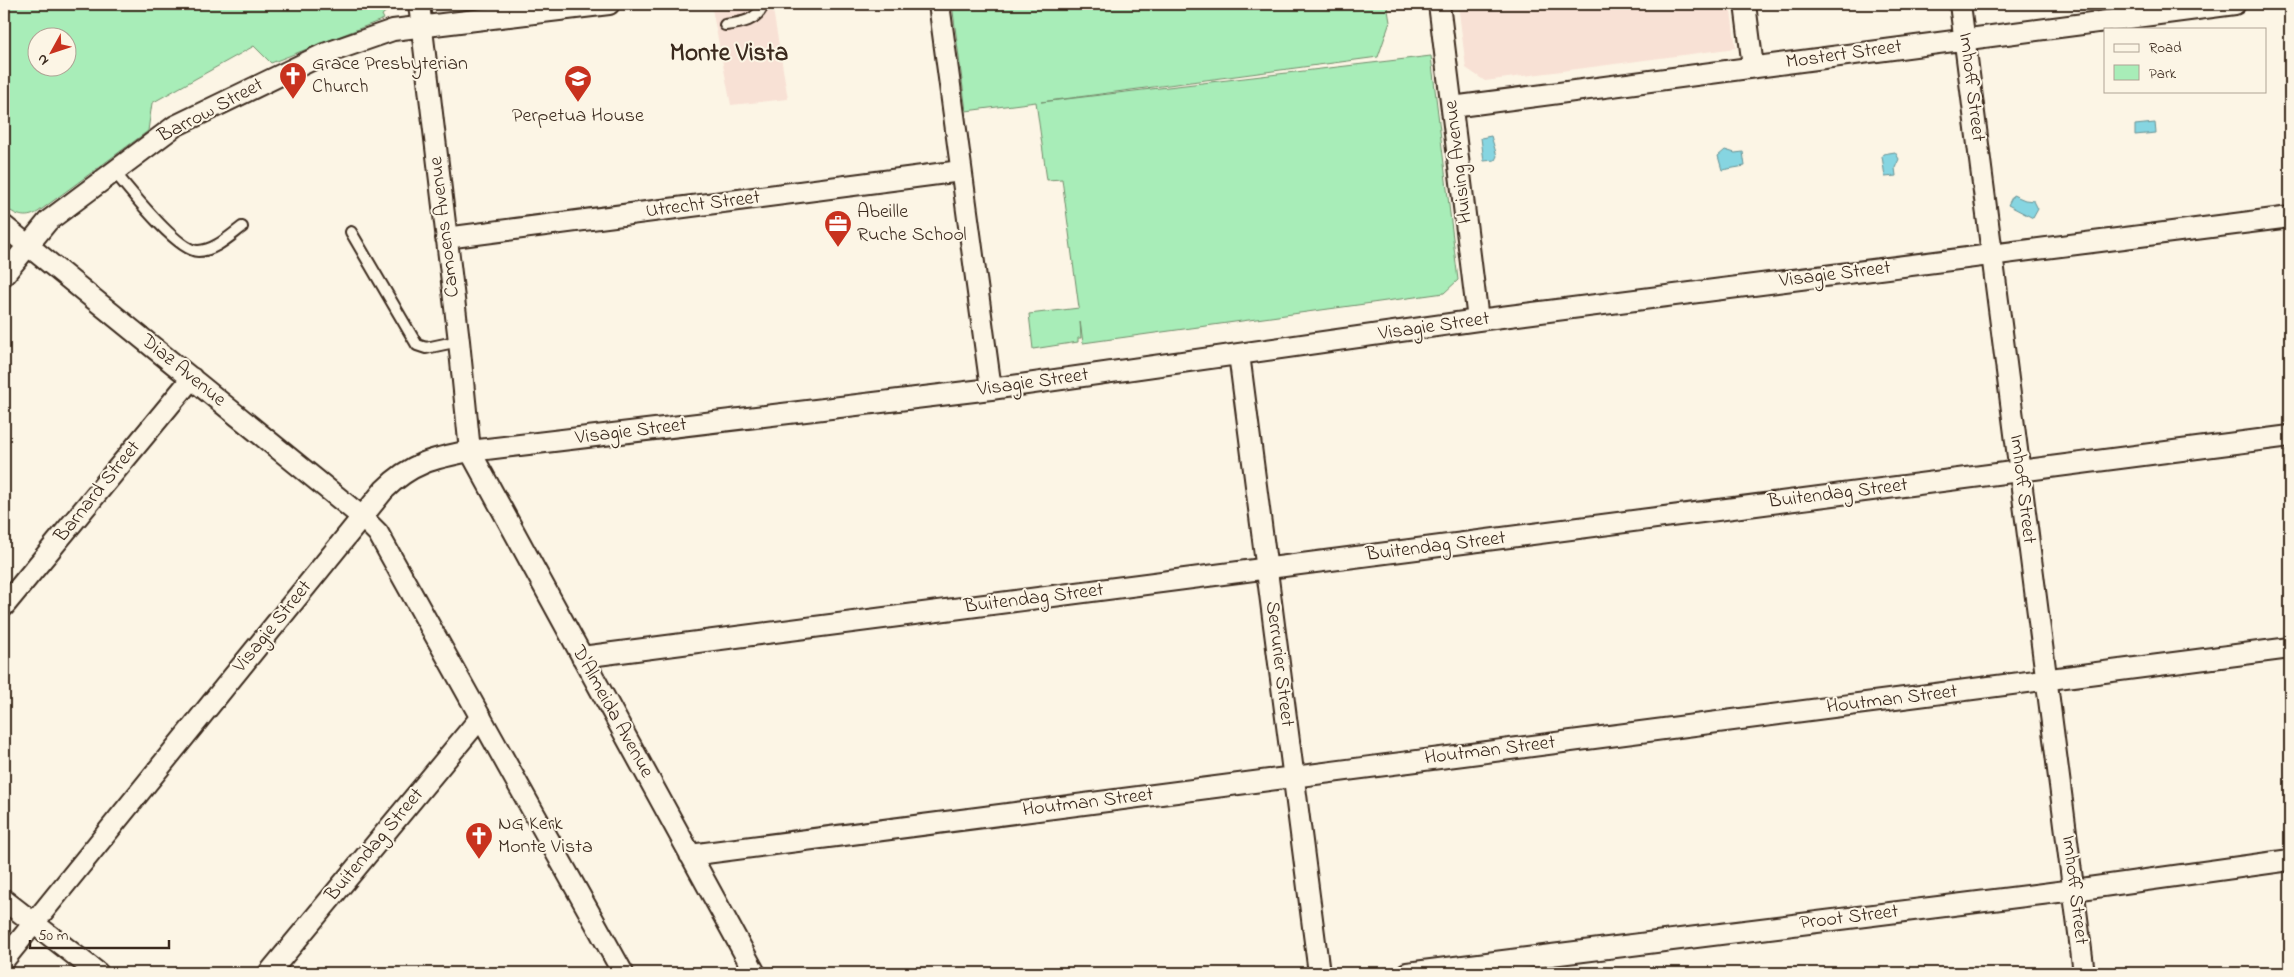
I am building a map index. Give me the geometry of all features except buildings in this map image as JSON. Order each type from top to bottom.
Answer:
[{"type":"street","name":"Camoens Avenue","points":[[419,4],[459,341],[470,451]]},
{"type":"street","name":"Barrow Street","points":[[4,275],[48,221],[112,170],[175,126],[324,54],[393,30],[609,4]]},
{"type":"street","points":[[939,4],[991,389]]},
{"type":"street","name":"Huising Avenue","points":[[1439,4],[1478,320]]},
{"type":"street","points":[[1745,4],[1753,67]]},
{"type":"street","name":"Imhoff Street","points":[[1960,4],[2084,973]]},
{"type":"street","name":"Mostert Street","points":[[1452,107],[2235,4]]},
{"type":"street","name":"Utrecht Street","points":[[446,238],[961,171]]},
{"type":"street","name":"Visagie Street","points":[[4,960],[384,490],[397,477],[429,459],[470,451],[991,389],[1478,320],[2290,217]]},
{"type":"street","name":"Diaz Avenue","points":[[4,226],[362,517]]},
{"type":"street","name":"Serrurier Street","points":[[1239,354],[1318,973]]},
{"type":"street","name":"Barnard Street","points":[[4,606],[192,378]]},
{"type":"street","name":"Buitendag Street","points":[[582,657],[2290,436]]},
{"type":"street","name":"D'Almeida Avenue","points":[[470,451],[755,973]]},
{"type":"street","points":[[362,517],[378,533],[623,973]]},
{"type":"street","name":"Houtman Street","points":[[690,855],[2290,648]]},
{"type":"street","name":"Buitendag Street","points":[[268,973],[481,717]]},
{"type":"street","name":"Proot Street","points":[[1407,973],[2074,890],[2290,860]]},
{"type":"street","points":[[4,900],[98,973]]},
{"type":"lane","points":[[726,25],[751,20],[760,14],[763,4]]},
{"type":"lane","points":[[112,170],[152,216],[188,249],[198,251],[208,249],[242,227]]},
{"type":"lane","points":[[351,232],[417,345],[426,348],[459,341]]},
{"type":"shaded area","points":[[737,4],[772,4],[788,99],[731,105],[712,9]]},
{"type":"shaded area","points":[[1458,4],[1730,4],[1736,48],[1485,81],[1466,68]]},
{"type":"green space","points":[[4,4],[395,4],[382,15],[384,19],[271,63],[254,46],[152,103],[148,131],[38,212],[24,216],[12,212],[4,206]]},
{"type":"green space","points":[[952,4],[1387,4],[1390,22],[1378,57],[1041,102],[1431,56],[1458,280],[1444,293],[1083,343],[1080,321],[1081,338],[1078,338],[1078,342],[1033,349],[1029,314],[1079,308],[1062,179],[1047,180],[1036,102],[966,111]]},
{"type":"water","points":[[2155,123],[2156,133],[2135,135],[2135,125]]},
{"type":"water","points":[[1491,136],[1497,156],[1495,160],[1484,161],[1481,138]]},
{"type":"water","points":[[1725,150],[1735,153],[1743,152],[1745,166],[1722,170],[1718,156]]},
{"type":"water","points":[[1895,152],[1899,159],[1895,168],[1896,176],[1885,177],[1882,156],[1883,154]]},
{"type":"water","points":[[2013,195],[2025,200],[2034,201],[2038,209],[2033,218],[2008,205]]},
{"type":"place","name":"Grace Presbyterian Church","points":[[293,100]]},
{"type":"place","name":"Perpetua House","points":[[578,103]]},
{"type":"place","name":"Abeille Ruche School","points":[[838,248]]},
{"type":"place","name":"NG Kerk Monte Vista","points":[[479,860]]},
{"type":"district","name":"Monte Vista","points":[[729,54]]}]
